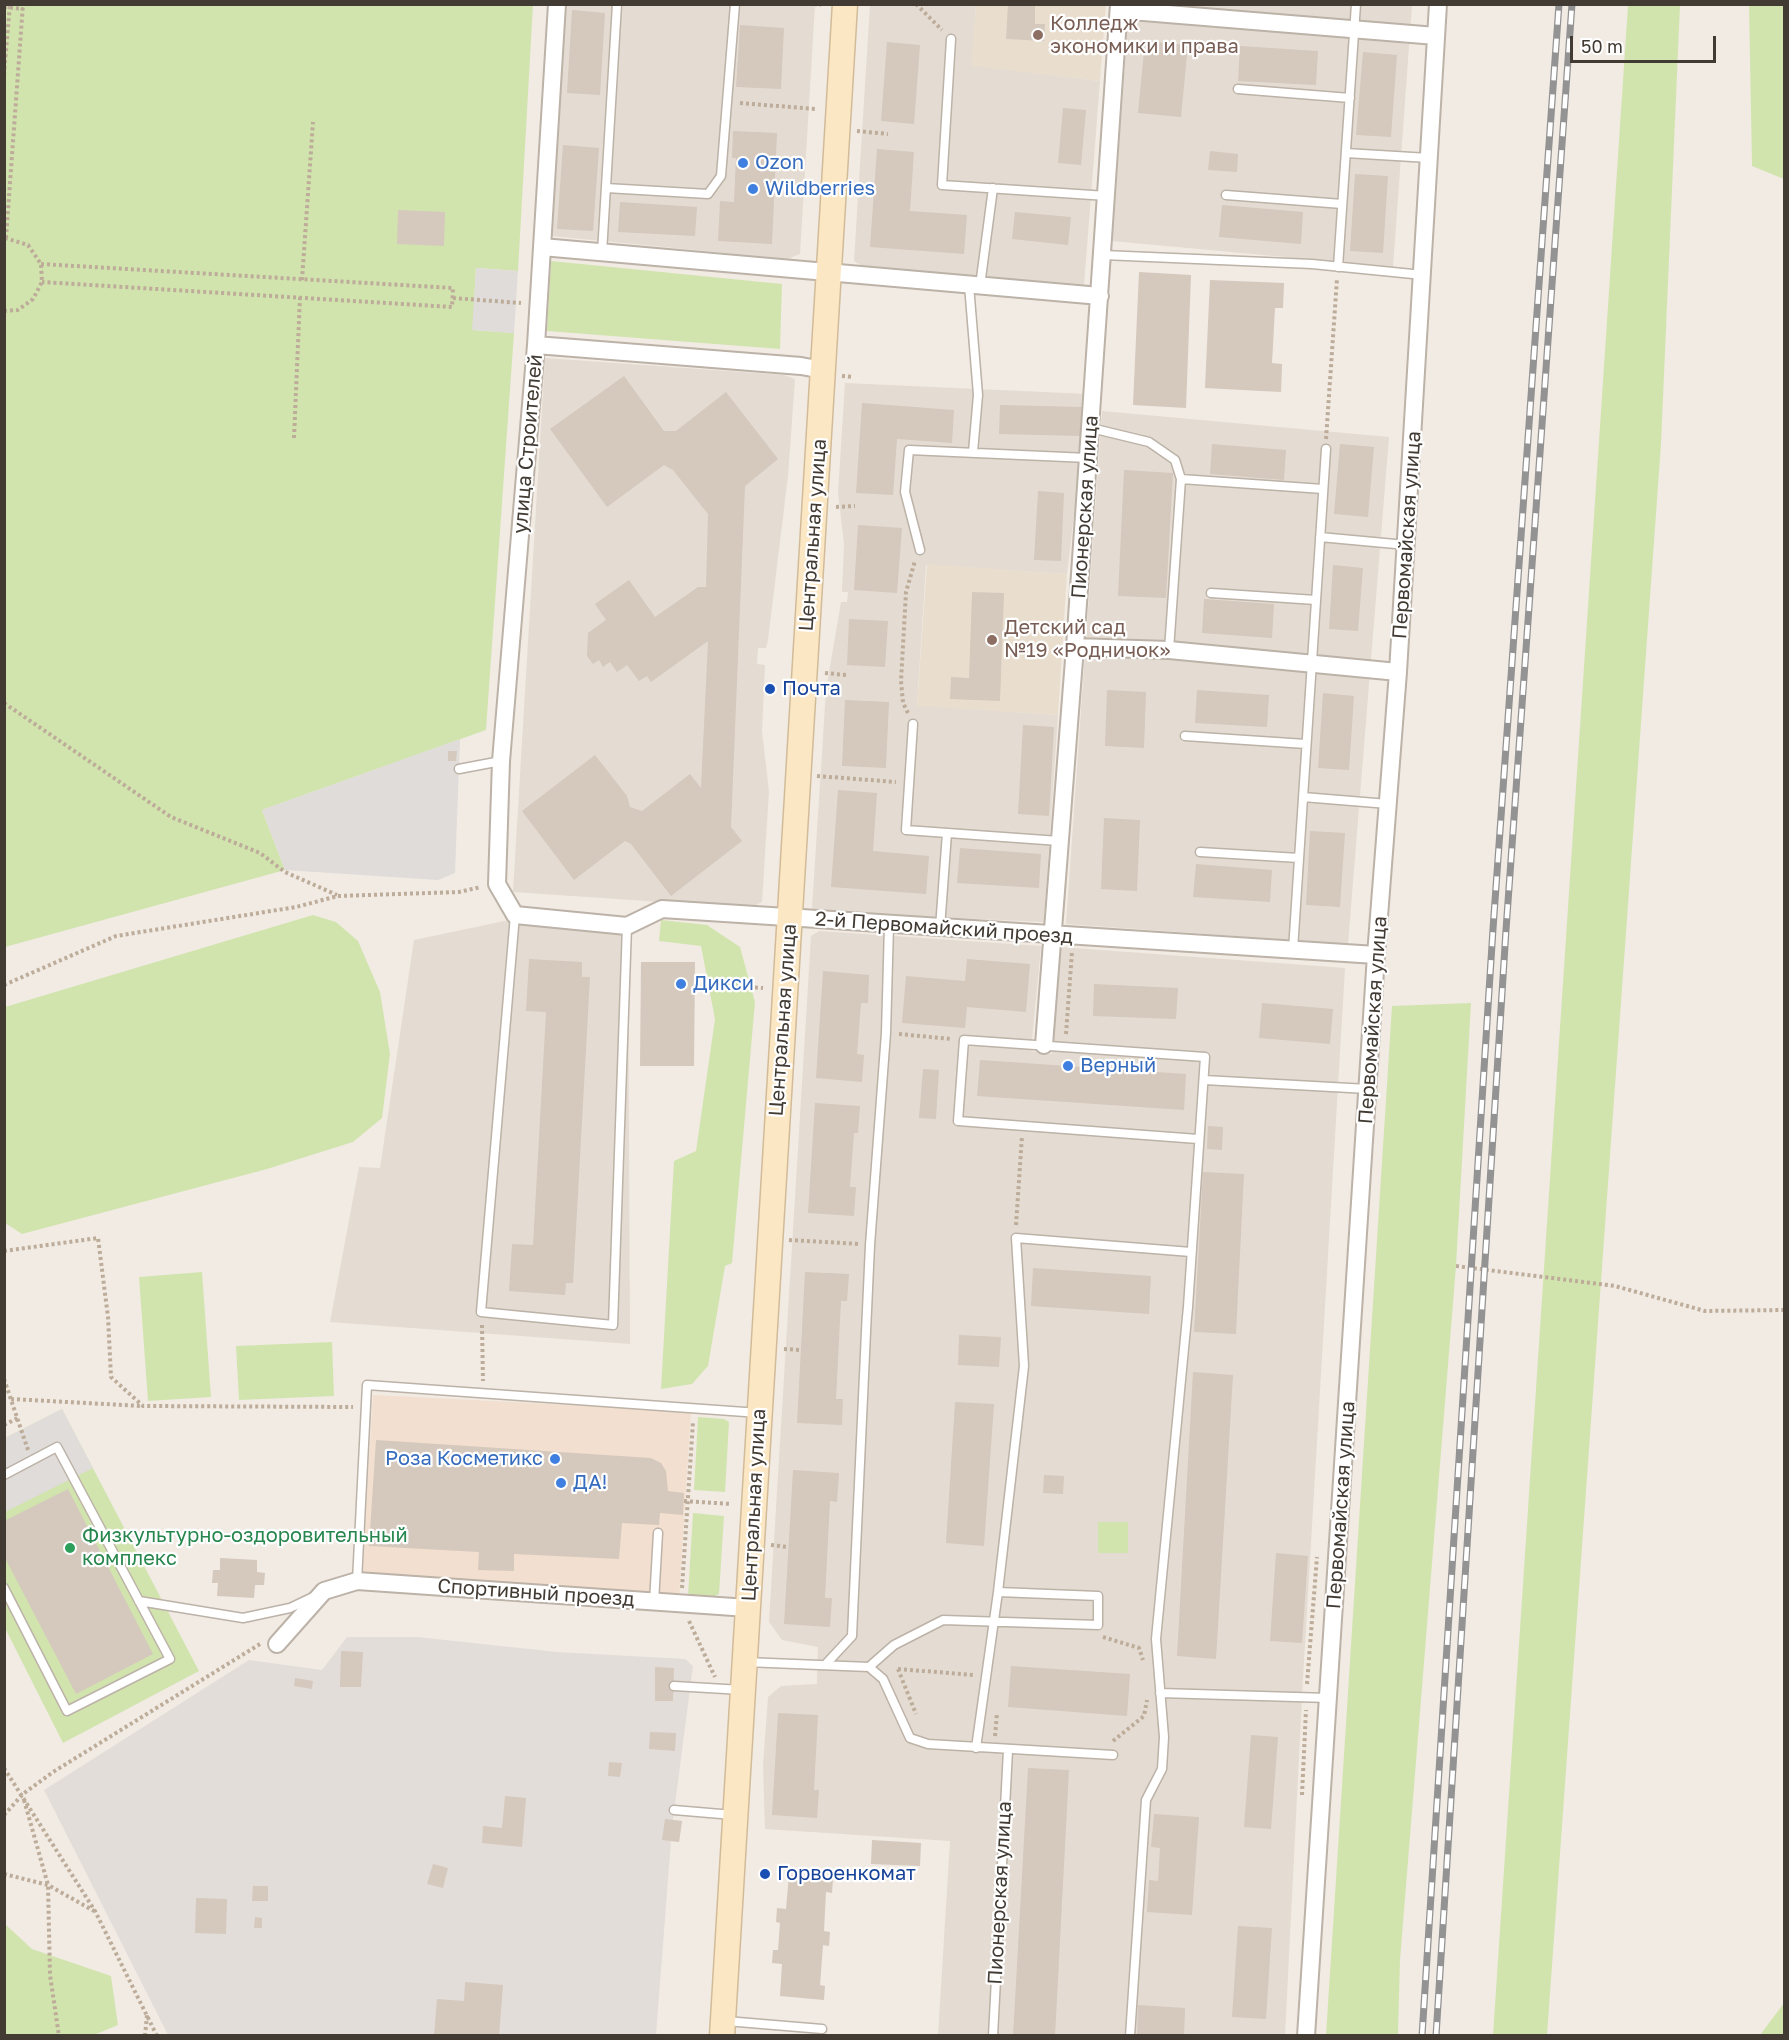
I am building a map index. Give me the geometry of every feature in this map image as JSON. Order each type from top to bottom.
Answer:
[{"type":"main road","name":"Центральная улица","points":[[722,2028],[737,1816],[732,1690],[745,1662],[789,918],[832,373],[830,272],[845,4]]},
{"type":"street","name":"улица Строителей","points":[[497,884],[501,761],[536,345],[557,4]]},
{"type":"street","name":"Первомайская улица","points":[[1306,2036],[1376,955],[1398,672],[1424,275],[1438,4]]},
{"type":"street","points":[[1119,7],[1436,36]]},
{"type":"street","name":"Пионерская улица","points":[[1044,1045],[1089,458],[1119,7]]},
{"type":"street","points":[[542,248],[1100,296]]},
{"type":"street","points":[[536,345],[801,366],[832,373]]},
{"type":"street","points":[[1075,647],[1169,650],[1398,672]]},
{"type":"street","points":[[497,884],[515,915],[627,926]]},
{"type":"street","name":"2-й Первомайский проезд","points":[[627,926],[662,909],[1376,955]]},
{"type":"street","name":"Спортивный проезд","points":[[277,1644],[324,1592],[357,1581],[748,1608]]},
{"type":"lane","points":[[602,253],[617,4]]},
{"type":"lane","points":[[606,188],[708,194],[721,176],[735,4]]},
{"type":"lane","points":[[1338,267],[1356,4]]},
{"type":"lane","points":[[951,39],[942,185],[1107,196]]},
{"type":"lane","points":[[1238,89],[1350,98]]},
{"type":"lane","points":[[1346,153],[1429,158]]},
{"type":"lane","points":[[973,453],[978,395],[974,285],[993,188]]},
{"type":"lane","points":[[1226,195],[1342,204]]},
{"type":"lane","points":[[1103,255],[1338,267],[1424,275]]},
{"type":"lane","points":[[1091,428],[1149,442],[1163,449],[1175,460],[1181,479],[1169,650]]},
{"type":"lane","points":[[1293,950],[1326,448]]},
{"type":"lane","points":[[920,550],[906,492],[909,450],[1089,458]]},
{"type":"lane","points":[[1181,479],[1323,489]]},
{"type":"lane","points":[[1320,537],[1406,545]]},
{"type":"lane","points":[[1211,592],[1316,600]]},
{"type":"lane","points":[[913,724],[906,830],[1059,842]]},
{"type":"lane","points":[[1185,736],[1306,744]]},
{"type":"lane","points":[[459,769],[501,761]]},
{"type":"lane","points":[[1303,797],[1388,804]]},
{"type":"lane","points":[[940,928],[947,833]]},
{"type":"lane","points":[[1200,852],[1299,858]]},
{"type":"lane","points":[[515,915],[481,1312],[613,1325],[627,926]]},
{"type":"lane","points":[[825,1665],[852,1636],[870,1245],[886,1034],[889,924]]},
{"type":"lane","points":[[1130,2036],[1146,1800],[1162,1769],[1164,1737],[1160,1693],[1155,1680],[1156,1639],[1188,1307],[1205,1057],[964,1040],[958,1121],[1198,1138]]},
{"type":"lane","points":[[1204,1080],[1368,1089]]},
{"type":"lane","points":[[976,1743],[998,1592],[1024,1366],[1016,1238],[1191,1252]]},
{"type":"lane","points":[[357,1581],[367,1385],[759,1413]]},
{"type":"lane","points":[[4,1475],[57,1447],[170,1659],[68,1711],[4,1588]]},
{"type":"lane","points":[[654,1602],[658,1533]]},
{"type":"lane","points":[[139,1601],[243,1618],[290,1608],[324,1592]]},
{"type":"lane","points":[[869,1667],[894,1645],[943,1620],[1098,1625],[1098,1596],[998,1592]]},
{"type":"lane","points":[[745,1662],[869,1667],[883,1679],[910,1738],[928,1744],[976,1743],[1008,1750],[1113,1755]]},
{"type":"lane","points":[[674,1686],[732,1690]]},
{"type":"lane","points":[[1160,1693],[1329,1698]]},
{"type":"lane","name":"Пионерская улица","points":[[993,2036],[1008,1750]]},
{"type":"lane","points":[[674,1810],[737,1816]]},
{"type":"lane","points":[[722,2028],[822,2029]]},
{"type":"path","points":[[814,4],[820,5]]},
{"type":"path","points":[[916,4],[951,39]]},
{"type":"path","points":[[4,75],[8,6],[23,7],[5,238],[28,245],[40,264],[42,282],[33,299],[18,310],[4,311]]},
{"type":"path","points":[[728,102],[815,109]]},
{"type":"path","points":[[302,280],[313,122]]},
{"type":"path","points":[[857,132],[888,134]]},
{"type":"path","points":[[40,264],[453,288],[453,298],[452,307],[42,282]]},
{"type":"path","points":[[1326,448],[1338,267]]},
{"type":"path","points":[[294,438],[300,297]]},
{"type":"path","points":[[453,298],[538,304]]},
{"type":"path","points":[[832,373],[853,377]]},
{"type":"path","points":[[836,507],[855,506]]},
{"type":"path","points":[[913,724],[903,703],[902,681],[906,592],[911,570],[920,550]]},
{"type":"path","points":[[825,673],[846,675]]},
{"type":"path","points":[[4,703],[171,817],[260,853],[285,872],[338,896]]},
{"type":"path","points":[[816,776],[909,783]]},
{"type":"path","points":[[4,985],[116,936],[296,907],[338,896],[459,892],[497,884]]},
{"type":"path","points":[[1065,1047],[1073,936]]},
{"type":"path","points":[[695,984],[763,988]]},
{"type":"path","points":[[886,1034],[964,1040]]},
{"type":"path","points":[[1016,1238],[1023,1124]]},
{"type":"path","points":[[4,1251],[98,1238],[108,1317],[111,1377],[143,1406]]},
{"type":"path","points":[[788,1240],[870,1245]]},
{"type":"path","points":[[1456,1266],[1615,1286],[1705,1311],[1785,1310]]},
{"type":"path","points":[[481,1312],[484,1393]]},
{"type":"path","points":[[782,1349],[801,1350]]},
{"type":"path","points":[[4,1379],[31,1461]]},
{"type":"path","points":[[11,1398],[143,1406],[366,1407]]},
{"type":"path","points":[[693,1409],[681,1604],[732,1690]]},
{"type":"path","points":[[4,1425],[18,1418]]},
{"type":"path","points":[[686,1501],[731,1504]]},
{"type":"path","points":[[770,1545],[788,1547]]},
{"type":"path","points":[[1100,1637],[1111,1637],[1139,1648],[1155,1680],[1144,1716],[1109,1745]]},
{"type":"path","points":[[4,1815],[22,1794],[260,1644],[277,1644]]},
{"type":"path","points":[[869,1667],[986,1676]]},
{"type":"path","points":[[898,1669],[919,1720]]},
{"type":"path","points":[[1296,1683],[1307,1683]]},
{"type":"path","points":[[976,1743],[995,1740],[997,1708]]},
{"type":"path","points":[[4,1768],[95,1911],[157,2036]]},
{"type":"path","points":[[22,1794],[48,1885],[50,1975],[59,2036]]},
{"type":"path","points":[[4,1874],[48,1885],[95,1911]]},
{"type":"path","points":[[145,2036],[147,2014]]},
{"type":"shaded area","points":[[566,5],[815,5],[800,254],[788,259],[551,236]]},
{"type":"shaded area","points":[[870,5],[976,5],[972,65],[1100,81],[1084,285],[862,266],[854,261]]},
{"type":"shaded area","name":"Колледж экономики и права","points":[[976,5],[1106,5],[1100,81],[971,66]]},
{"type":"shaded area","points":[[1129,5],[1412,5],[1393,267],[1112,241]]},
{"type":"shaded area","points":[[476,268],[518,271],[514,333],[472,330]]},
{"type":"shaded area","points":[[545,358],[784,375],[795,379],[788,476],[768,640],[766,648],[758,648],[757,664],[765,665],[762,731],[769,792],[762,902],[750,908],[513,892]]},
{"type":"shaded area","points":[[845,383],[1088,394],[1067,574],[926,565],[917,705],[1058,715],[1044,922],[819,912],[812,908],[826,690],[841,602],[847,602],[848,592],[842,592],[844,544],[838,493]]},
{"type":"shaded area","points":[[1102,411],[1389,437],[1348,944],[1066,924]]},
{"type":"shaded area","name":"Детский сад №19 «Родничок»","points":[[927,564],[1067,574],[1058,715],[917,706]]},
{"type":"shaded area","points":[[460,739],[455,873],[438,880],[285,870],[262,810]]},
{"type":"shaded area","points":[[509,920],[628,927],[630,1344],[330,1322],[359,1167],[380,1168],[414,940]]},
{"type":"shaded area","points":[[819,931],[1041,946],[1031,1051],[1052,1054],[1061,947],[1345,968],[1303,1678],[1285,2035],[938,2035],[950,1841],[765,1829],[763,1765],[768,1697],[781,1686],[817,1684],[818,1647],[782,1640],[769,1622],[811,936]]},
{"type":"shaded area","points":[[373,1395],[691,1411],[679,1600],[362,1574]]},
{"type":"shaded area","points":[[62,1409],[93,1468],[5,1512],[5,1438]]},
{"type":"shaded area","points":[[347,1637],[417,1637],[557,1652],[685,1659],[693,1666],[673,1820],[682,1821],[679,1842],[671,1841],[656,2035],[168,2035],[44,1790],[249,1660],[322,1670]]},
{"type":"green space","points":[[4,5],[533,5],[518,271],[476,268],[473,330],[514,333],[486,730],[262,810],[285,870],[5,947]]},
{"type":"green space","points":[[1628,5],[1680,5],[1661,444],[1547,2035],[1493,2035]]},
{"type":"green space","points":[[1749,5],[1784,5],[1784,179],[1752,166]]},
{"type":"green space","points":[[551,261],[782,284],[780,349],[547,331]]},
{"type":"green space","points":[[313,915],[336,922],[358,941],[380,992],[390,1054],[382,1118],[353,1142],[267,1169],[22,1234],[5,1223],[5,1007]]},
{"type":"green space","points":[[661,920],[707,925],[740,947],[755,1002],[732,1263],[725,1266],[708,1366],[692,1384],[661,1389],[674,1161],[696,1151],[715,1019],[701,946],[659,941]]},
{"type":"green space","points":[[1471,1003],[1456,1266],[1400,1960],[1398,2035],[1326,2035],[1392,1006]]},
{"type":"green space","points":[[202,1272],[211,1397],[148,1401],[139,1277]]},
{"type":"green space","points":[[332,1342],[334,1396],[239,1400],[236,1346]]},
{"type":"green space","name":"Физкультурно-оздоровительный комплекс","points":[[62,1409],[199,1671],[63,1743],[5,1628],[5,1438]]},
{"type":"green space","points":[[698,1417],[724,1419],[729,1422],[725,1492],[694,1490]]},
{"type":"green space","points":[[693,1513],[724,1516],[719,1594],[713,1597],[688,1596]]},
{"type":"green space","points":[[1098,1522],[1128,1522],[1128,1553],[1098,1553]]},
{"type":"green space","points":[[5,1924],[32,1949],[111,1976],[118,2025],[94,2035],[5,2035]]},
{"type":"green space","points":[[1784,2003],[1784,2035],[1760,2035]]},
{"type":"building","points":[[1008,4],[1035,4],[1035,24],[1045,24],[1044,41],[1006,39]]},
{"type":"building","points":[[572,10],[605,13],[600,95],[567,93]]},
{"type":"building","points":[[740,25],[784,28],[781,89],[736,87]]},
{"type":"building","points":[[1145,41],[1188,45],[1181,117],[1138,113]]},
{"type":"building","points":[[887,42],[920,45],[914,124],[881,121]]},
{"type":"building","points":[[1240,46],[1318,51],[1316,85],[1238,81]]},
{"type":"building","points":[[1363,52],[1397,55],[1391,137],[1356,135]]},
{"type":"building","points":[[1063,108],[1086,110],[1081,165],[1058,163]]},
{"type":"building","points":[[733,131],[777,133],[772,244],[718,241],[720,201],[734,202],[736,158],[732,158]]},
{"type":"building","points":[[563,145],[599,148],[593,231],[557,229]]},
{"type":"building","points":[[877,149],[914,152],[910,211],[967,215],[964,254],[870,247]]},
{"type":"building","points":[[1210,151],[1238,154],[1237,172],[1208,170]]},
{"type":"building","points":[[1355,174],[1388,176],[1383,253],[1350,251]]},
{"type":"building","points":[[620,202],[697,207],[695,236],[618,232]]},
{"type":"building","points":[[1222,205],[1303,212],[1301,244],[1219,237]]},
{"type":"building","points":[[398,210],[445,212],[444,246],[397,244]]},
{"type":"building","points":[[1015,212],[1071,217],[1068,245],[1012,239]]},
{"type":"building","points":[[1139,272],[1191,275],[1186,408],[1133,405]]},
{"type":"building","points":[[1210,280],[1284,283],[1283,308],[1275,308],[1272,363],[1282,364],[1281,392],[1205,388]]},
{"type":"building","points":[[624,376],[664,431],[676,431],[726,392],[778,459],[745,486],[731,827],[742,841],[671,896],[631,844],[625,841],[574,880],[522,811],[595,755],[627,796],[630,807],[642,811],[690,774],[701,788],[708,641],[651,682],[647,676],[639,681],[627,665],[617,672],[610,662],[603,667],[599,660],[593,664],[587,656],[588,633],[606,620],[595,604],[629,580],[655,617],[698,587],[706,587],[708,514],[673,470],[664,465],[607,507],[550,429]]},
{"type":"building","points":[[862,403],[954,410],[952,443],[897,439],[893,495],[856,493]]},
{"type":"building","points":[[1000,405],[1082,407],[1081,436],[999,434]]},
{"type":"building","points":[[1212,444],[1286,450],[1284,480],[1210,474]]},
{"type":"building","points":[[1340,444],[1374,447],[1368,517],[1334,514]]},
{"type":"building","points":[[1124,470],[1173,473],[1166,598],[1118,596]]},
{"type":"building","points":[[1038,491],[1064,493],[1061,561],[1034,560]]},
{"type":"building","points":[[858,525],[902,528],[897,593],[854,590]]},
{"type":"building","points":[[1333,565],[1363,568],[1358,631],[1329,629]]},
{"type":"building","points":[[972,592],[1004,593],[1000,701],[950,699],[951,677],[969,678]]},
{"type":"building","points":[[1204,599],[1274,604],[1272,638],[1202,633]]},
{"type":"building","points":[[849,619],[888,621],[885,667],[847,665]]},
{"type":"building","points":[[1107,690],[1146,692],[1144,748],[1105,746]]},
{"type":"building","points":[[1197,690],[1269,695],[1267,727],[1195,723]]},
{"type":"building","points":[[1323,693],[1354,696],[1349,770],[1318,768]]},
{"type":"building","points":[[845,700],[889,702],[886,768],[842,766]]},
{"type":"building","points":[[1023,725],[1054,727],[1049,816],[1018,814]]},
{"type":"building","points":[[448,751],[457,751],[456,761],[448,761]]},
{"type":"building","points":[[838,790],[877,793],[873,851],[929,856],[926,894],[831,887]]},
{"type":"building","points":[[1104,818],[1140,820],[1137,891],[1101,889]]},
{"type":"building","points":[[1310,831],[1345,833],[1340,907],[1306,905]]},
{"type":"building","points":[[960,848],[1041,854],[1039,888],[957,883]]},
{"type":"building","points":[[1196,864],[1272,870],[1270,902],[1193,897]]},
{"type":"building","points":[[529,959],[582,962],[582,977],[590,977],[573,1283],[566,1283],[565,1295],[509,1291],[512,1244],[533,1245],[546,1012],[526,1011]]},
{"type":"building","points":[[967,959],[1030,964],[1026,1012],[967,1007],[965,1028],[902,1023],[906,976],[965,981]]},
{"type":"building","points":[[641,962],[695,962],[694,1066],[640,1066]]},
{"type":"building","points":[[823,971],[869,975],[868,1003],[861,1003],[857,1054],[864,1055],[862,1082],[816,1078]]},
{"type":"building","points":[[1094,984],[1178,988],[1176,1019],[1093,1016]]},
{"type":"building","points":[[1262,1003],[1333,1009],[1330,1044],[1259,1038]]},
{"type":"building","points":[[980,1060],[1186,1074],[1184,1110],[977,1096]]},
{"type":"building","points":[[923,1069],[939,1070],[936,1119],[919,1118]]},
{"type":"building","points":[[815,1103],[860,1106],[858,1133],[854,1133],[850,1187],[856,1187],[854,1216],[808,1213]]},
{"type":"building","points":[[1208,1126],[1223,1127],[1222,1150],[1207,1149]]},
{"type":"building","points":[[1203,1172],[1244,1174],[1236,1334],[1194,1332]]},
{"type":"building","points":[[1033,1268],[1151,1276],[1149,1314],[1031,1306]]},
{"type":"building","points":[[805,1272],[849,1274],[847,1301],[841,1301],[836,1399],[843,1399],[842,1425],[797,1423]]},
{"type":"building","points":[[959,1335],[1001,1337],[999,1367],[958,1365]]},
{"type":"building","points":[[1193,1372],[1233,1375],[1216,1659],[1177,1656]]},
{"type":"building","points":[[955,1402],[994,1404],[984,1546],[946,1543]]},
{"type":"building","points":[[376,1440],[651,1458],[661,1463],[666,1471],[668,1491],[684,1493],[683,1515],[660,1513],[659,1525],[622,1523],[619,1559],[514,1554],[514,1571],[478,1570],[479,1552],[369,1546]]},
{"type":"building","points":[[793,1470],[839,1473],[837,1502],[830,1501],[825,1598],[832,1598],[830,1627],[784,1624]]},
{"type":"building","points":[[1044,1475],[1064,1476],[1063,1494],[1043,1493]]},
{"type":"building","points":[[68,1489],[153,1654],[76,1694],[4,1556],[4,1521]]},
{"type":"building","points":[[1276,1553],[1308,1556],[1302,1643],[1270,1641]]},
{"type":"building","points":[[220,1558],[257,1560],[257,1572],[265,1573],[264,1585],[255,1585],[254,1598],[217,1596],[218,1583],[212,1583],[213,1570],[220,1570]]},
{"type":"building","points":[[341,1651],[363,1652],[361,1687],[340,1687]]},
{"type":"building","points":[[1011,1666],[1130,1674],[1127,1716],[1008,1707]]},
{"type":"building","points":[[655,1667],[674,1668],[673,1701],[655,1701]]},
{"type":"building","points":[[295,1678],[313,1681],[312,1689],[294,1686]]},
{"type":"building","points":[[778,1713],[818,1715],[814,1790],[819,1790],[817,1818],[772,1815]]},
{"type":"building","points":[[650,1732],[676,1733],[675,1751],[649,1749]]},
{"type":"building","points":[[1251,1735],[1278,1737],[1271,1829],[1244,1827]]},
{"type":"building","points":[[609,1762],[622,1763],[620,1777],[608,1776]]},
{"type":"building","points":[[1028,1768],[1069,1770],[1055,2036],[1013,2036]]},
{"type":"building","points":[[505,1796],[526,1798],[522,1847],[482,1843],[483,1826],[502,1828]]},
{"type":"building","points":[[1154,1814],[1199,1817],[1192,1915],[1147,1912],[1149,1880],[1158,1881],[1160,1848],[1151,1847]]},
{"type":"building","points":[[665,1819],[682,1821],[679,1842],[662,1840]]},
{"type":"building","points":[[872,1840],[921,1843],[920,1866],[871,1864]]},
{"type":"building","points":[[433,1864],[448,1868],[443,1888],[427,1884]]},
{"type":"building","points":[[789,1875],[833,1879],[832,1893],[826,1892],[824,1931],[830,1932],[829,1946],[823,1945],[820,1985],[825,1986],[824,2000],[780,1996],[782,1964],[772,1963],[773,1950],[778,1950],[780,1923],[776,1922],[777,1908],[786,1909]]},
{"type":"building","points":[[253,1886],[268,1886],[268,1901],[252,1901]]},
{"type":"building","points":[[196,1898],[227,1899],[226,1934],[195,1933]]},
{"type":"building","points":[[255,1917],[262,1918],[262,1928],[254,1928]]},
{"type":"building","points":[[1238,1926],[1272,1928],[1266,2019],[1232,2017]]},
{"type":"building","points":[[465,1982],[503,1985],[499,2036],[434,2036],[437,1999],[464,2001]]},
{"type":"building","points":[[1138,2005],[1185,2008],[1184,2036],[1137,2036]]},
{"type":"railway","points":[[1422,2036],[1493,929],[1559,4]]},
{"type":"railway","points":[[1436,2036],[1506,930],[1572,4]]},
{"type":"place","name":"Колледж экономики и права","points":[[1038,35]]},
{"type":"place","name":"Ozon","points":[[743,163]]},
{"type":"place","name":"Wildberries","points":[[753,189]]},
{"type":"place","name":"Детский сад №19 «Родничок»","points":[[992,640]]},
{"type":"place","name":"Почта","points":[[770,689]]},
{"type":"place","name":"Дикси","points":[[681,984]]},
{"type":"place","name":"Верный","points":[[1068,1066]]},
{"type":"place","name":"Роза Косметикс","points":[[555,1459]]},
{"type":"place","name":"ДА!","points":[[561,1483]]},
{"type":"place","name":"Физкультурно-оздоровительный комплекс","points":[[70,1548]]},
{"type":"place","name":"Горвоенкомат","points":[[765,1874]]}]
